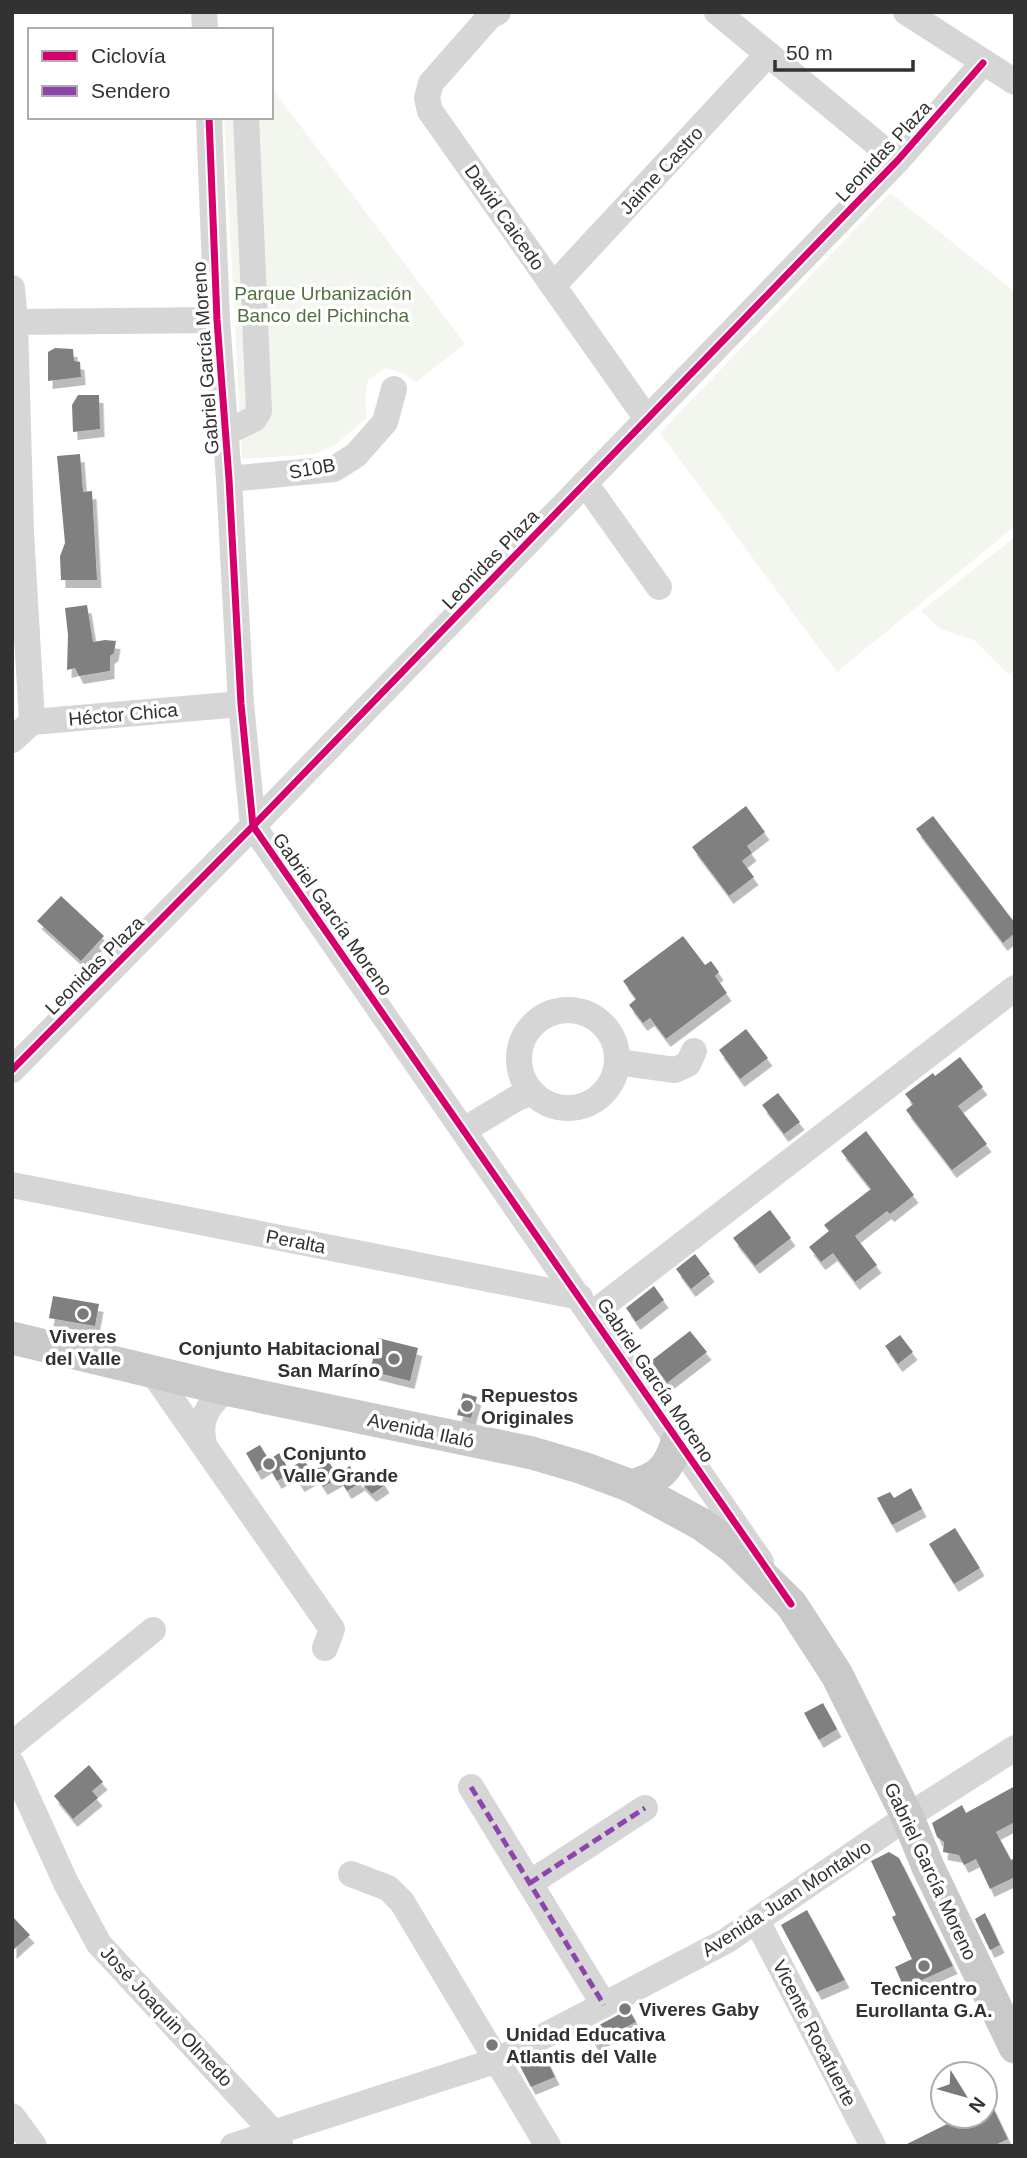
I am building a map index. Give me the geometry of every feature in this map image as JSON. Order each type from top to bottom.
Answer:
[{"type":"main road","name":"Avenida Ilaló","points":[[12,1338],[225,1389],[532,1453],[583,1468],[667,1503],[712,1532],[763,1575],[791,1604]]},
{"type":"main road","points":[[631,1486],[648,1482],[662,1472],[672,1458],[677,1442]]},
{"type":"main road","name":"Gabriel García Moreno","points":[[791,1604],[837,1675],[908,1818],[928,1867],[1015,2047]]},
{"type":"street","points":[[718,12],[877,144]]},
{"type":"street","points":[[906,12],[937,22],[983,63],[1015,82]]},
{"type":"street","name":"David Caicedo","points":[[494,14],[431,83],[427,98],[430,111],[647,419]]},
{"type":"street","name":"Jaime Castro","points":[[553,286],[768,54]]},
{"type":"street","name":"Leonidas Plaza","points":[[12,1070],[253,826],[898,160],[983,63]]},
{"type":"street","name":"Gabriel García Moreno","points":[[209,119],[217,320],[241,704],[253,826],[791,1604]]},
{"type":"street","points":[[225,433],[254,419],[259,411],[246,119]]},
{"type":"street","points":[[12,288],[17,532],[32,722],[12,740]]},
{"type":"street","points":[[14,322],[217,320]]},
{"type":"street","name":"S10B","points":[[229,479],[334,469],[356,456],[385,422],[394,389]]},
{"type":"street","points":[[585,483],[659,587]]},
{"type":"street","name":"Héctor Chica","points":[[32,722],[241,704]]},
{"type":"street","points":[[586,1306],[1015,988]]},
{"type":"street","points":[[559,1010],[577,1010],[594,1017],[607,1028],[615,1044],[617,1062],[607,1089],[595,1101],[579,1108],[562,1109],[545,1104],[531,1093],[522,1079],[518,1061],[521,1044],[529,1028],[543,1016],[559,1010]]},
{"type":"street","points":[[617,1062],[675,1070],[688,1064],[694,1051]]},
{"type":"street","points":[[464,1130],[517,1098],[531,1093]]},
{"type":"street","name":"Peralta","points":[[12,1185],[586,1306]]},
{"type":"street","points":[[150,1370],[332,1629],[325,1648]]},
{"type":"street","points":[[204,1444],[201,1428],[209,1406],[225,1389]]},
{"type":"street","points":[[12,1744],[153,1630]]},
{"type":"street","name":"Avenida Juan Montalvo","points":[[233,2146],[277,2139],[498,2060],[726,1941],[1015,1748]]},
{"type":"street","name":"José Joaquin Olmedo","points":[[12,1764],[66,1883],[99,1944],[277,2139]]},
{"type":"street","points":[[471,1787],[604,2005]]},
{"type":"street","points":[[530,1883],[645,1808]]},
{"type":"street","points":[[351,1874],[388,1888],[402,1902],[548,2146]]},
{"type":"street","name":"Vicente Rocafuerte","points":[[757,1921],[873,2146]]},
{"type":"street","points":[[12,2116],[25,2141]]},
{"type":"green space","name":"Parque Urbanización Banco del Pichincha","points":[[273,90],[465,344],[416,382],[402,373],[386,368],[368,380],[365,401],[367,417],[338,443],[316,454],[242,459],[224,119],[273,119]]},
{"type":"green space","points":[[890,193],[1015,292],[1015,526],[837,672],[660,433]]},
{"type":"green space","points":[[1015,537],[1015,670],[1008,674],[974,640],[940,629],[921,611]]},
{"type":"building","points":[[55,348],[73,349],[74,361],[80,362],[81,377],[48,381],[48,352]]},
{"type":"building","points":[[78,395],[99,395],[100,429],[73,432],[72,405]]},
{"type":"building","points":[[80,454],[83,492],[92,491],[97,580],[61,580],[60,556],[65,543],[57,456]]},
{"type":"building","points":[[87,605],[93,642],[116,641],[114,653],[110,656],[110,671],[79,676],[75,668],[67,670],[68,635],[65,608]]},
{"type":"building","points":[[746,806],[765,832],[747,846],[752,853],[742,861],[754,877],[729,896],[692,847]]},
{"type":"building","points":[[933,816],[1015,923],[1015,933],[1003,943],[916,829]]},
{"type":"building","points":[[61,896],[104,936],[81,961],[37,921]]},
{"type":"building","points":[[683,936],[705,965],[711,961],[719,972],[715,976],[727,993],[666,1039],[650,1018],[643,1023],[629,1005],[636,999],[623,981]]},
{"type":"building","points":[[746,1029],[768,1058],[740,1079],[719,1050]]},
{"type":"building","points":[[960,1057],[983,1087],[958,1106],[987,1144],[952,1170],[906,1110],[913,1104],[905,1094]]},
{"type":"building","points":[[778,1093],[800,1122],[784,1134],[762,1105]]},
{"type":"building","points":[[866,1131],[914,1195],[890,1214],[887,1211],[855,1236],[877,1265],[855,1282],[833,1253],[821,1262],[809,1247],[829,1231],[824,1225],[871,1189],[841,1151]]},
{"type":"building","points":[[770,1210],[791,1238],[755,1266],[733,1238]]},
{"type":"building","points":[[695,1254],[710,1274],[691,1289],[676,1269]]},
{"type":"building","points":[[654,1286],[664,1300],[636,1322],[626,1308]]},
{"type":"building","points":[[53,1296],[99,1304],[95,1326],[49,1318]]},
{"type":"building","points":[[690,1331],[707,1352],[667,1383],[651,1361]]},
{"type":"building","points":[[900,1335],[913,1352],[898,1364],[885,1346]]},
{"type":"building","name":"Conjunto Habitacional San Maríno","points":[[378,1338],[418,1348],[410,1381],[370,1371]]},
{"type":"building","name":"Repuestos Originales","points":[[463,1393],[477,1397],[471,1418],[457,1415]]},
{"type":"building","points":[[260,1445],[269,1460],[279,1453],[291,1473],[277,1481],[268,1465],[257,1472],[246,1453]]},
{"type":"building","points":[[304,1460],[314,1476],[300,1484],[290,1468]]},
{"type":"building","points":[[329,1462],[339,1478],[323,1487],[313,1471]]},
{"type":"building","points":[[350,1466],[360,1483],[347,1491],[337,1474]]},
{"type":"building","points":[[375,1469],[385,1485],[372,1494],[358,1480]]},
{"type":"building","points":[[911,1488],[922,1509],[892,1525],[877,1498],[890,1492],[894,1498]]},
{"type":"building","points":[[955,1528],[980,1568],[954,1584],[929,1544]]},
{"type":"building","points":[[823,1703],[837,1729],[819,1740],[804,1713]]},
{"type":"building","points":[[89,1765],[103,1782],[92,1791],[98,1798],[73,1819],[54,1796]]},
{"type":"building","points":[[1015,1786],[1015,1822],[996,1832],[1011,1860],[1015,1858],[1015,1877],[990,1889],[976,1859],[964,1865],[959,1855],[943,1852],[944,1842],[937,1837],[932,1823],[962,1805],[966,1813]]},
{"type":"building","points":[[889,1852],[899,1858],[953,1966],[904,1988],[895,1967],[912,1959],[892,1917],[896,1915],[871,1861]]},
{"type":"building","points":[[807,1910],[845,1980],[817,1992],[781,1925]]},
{"type":"building","points":[[985,1913],[1000,1945],[990,1950],[975,1919]]},
{"type":"building","points":[[12,1916],[30,1935],[12,1951]]},
{"type":"building","points":[[629,2009],[636,2022],[594,2043],[588,2031]]},
{"type":"building","points":[[544,2054],[555,2077],[531,2087],[520,2066]]},
{"type":"building","points":[[999,2120],[1008,2139],[993,2146],[903,2146],[935,2130],[999,2130]]},
{"type":"marked path","points":[[471,1787],[604,2005]]},
{"type":"marked path","points":[[530,1883],[645,1808]]},
{"type":"cycle path","points":[[12,1070],[253,826],[898,160],[983,63]]},
{"type":"cycle path","points":[[209,119],[217,320],[241,704],[253,826],[791,1604]]},
{"type":"place","name":"Viveres del Valle","points":[[83,1314]]},
{"type":"place","name":"Conjunto Habitacional San Maríno","points":[[394,1359]]},
{"type":"place","name":"Repuestos Originales","points":[[467,1406]]},
{"type":"place","name":"Conjunto Valle Grande","points":[[269,1464]]},
{"type":"place","name":"Tecnicentro Eurollanta G.A.","points":[[924,1966]]},
{"type":"place","name":"Viveres Gaby","points":[[625,2009]]},
{"type":"place","name":"Unidad Educativa Atlantis del Valle","points":[[492,2045]]}]
